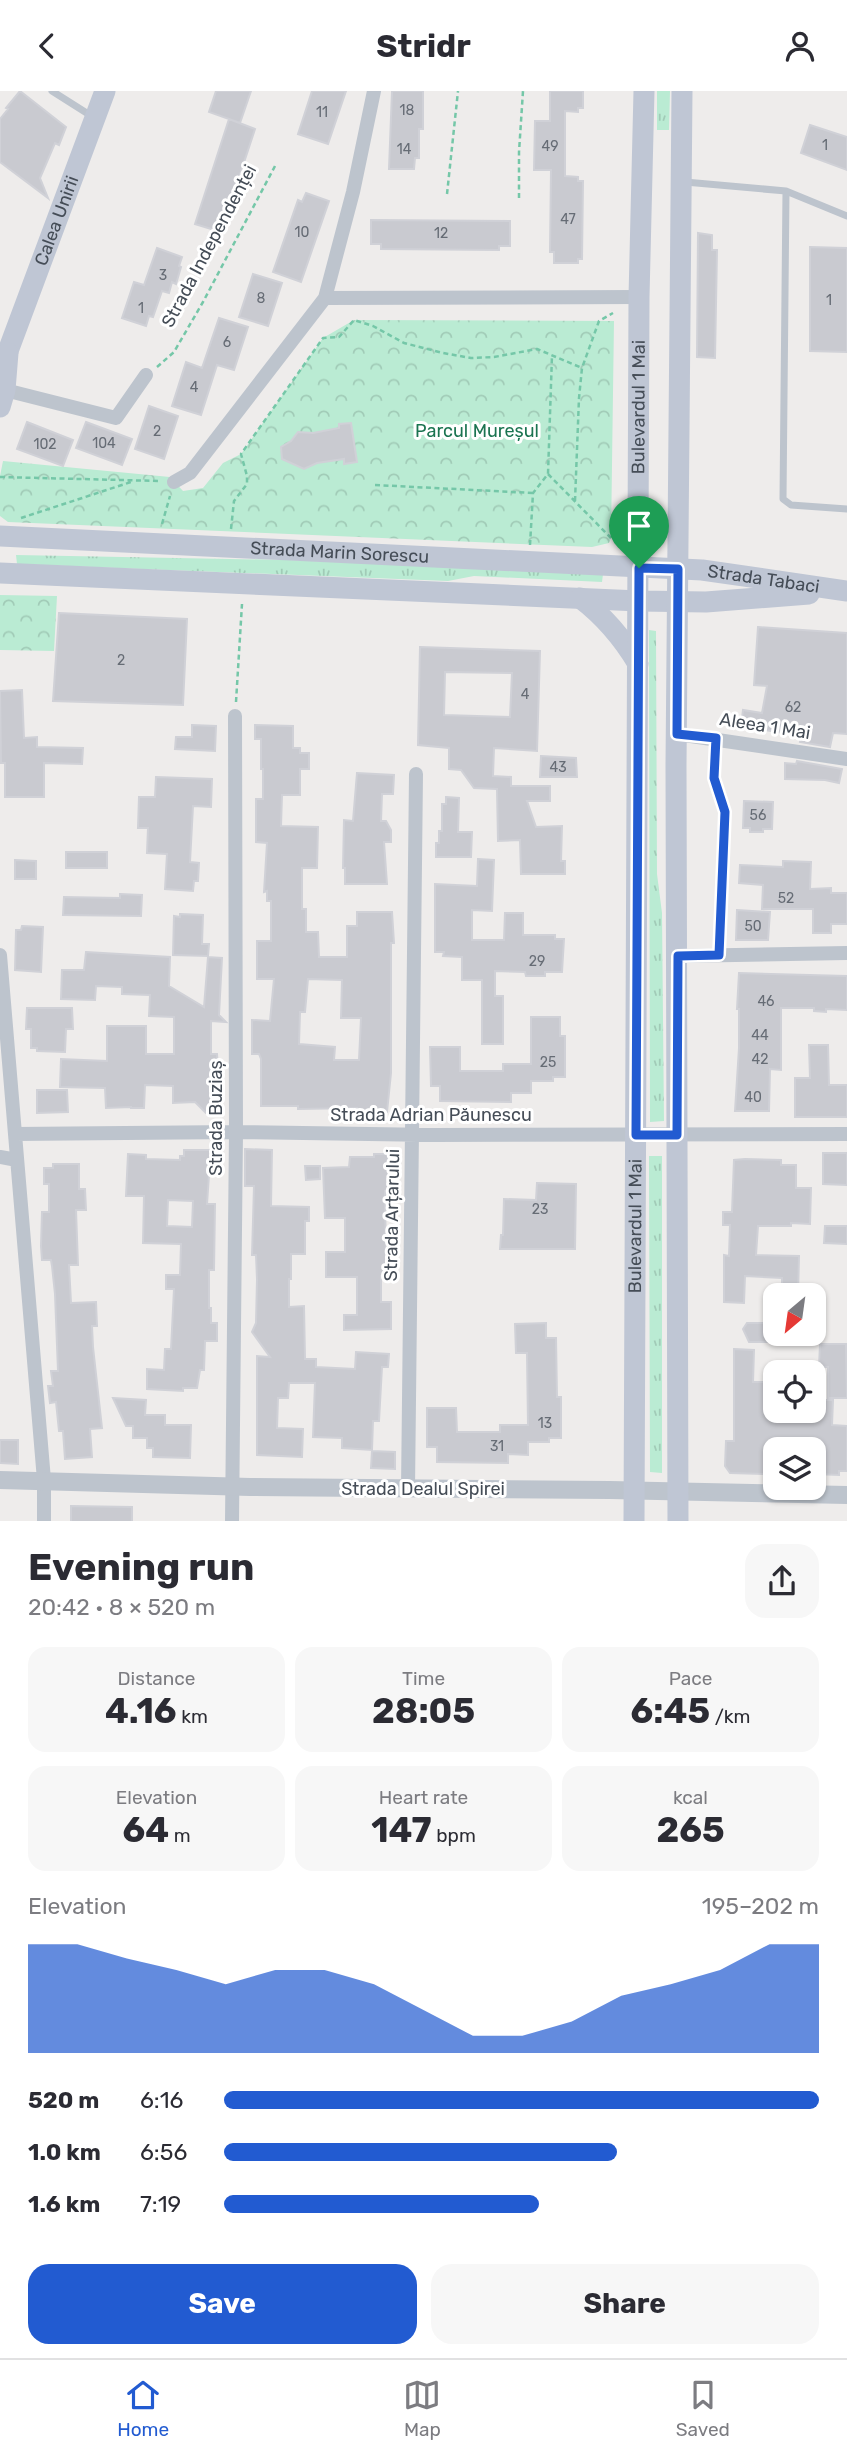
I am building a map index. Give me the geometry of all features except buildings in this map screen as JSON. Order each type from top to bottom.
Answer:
[{"type":"main road","name":"Calea Unirii","points":[[3,399],[3,354],[105,91]]},
{"type":"main road","name":"Bulevardul 1 Mai","points":[[634,1521],[639,297],[644,91]]},
{"type":"main road","points":[[678,1521],[677,734],[682,91]]},
{"type":"main road","name":"Strada Marin Sorescu","points":[[0,536],[678,569]]},
{"type":"main road","name":"Strada Tabaci","points":[[678,569],[847,591]]},
{"type":"main road","name":"Strada Marin Sorescu","points":[[0,573],[639,601]]},
{"type":"main road","name":"Strada Tabaci","points":[[639,601],[678,602],[847,591]]},
{"type":"main road","points":[[580,598],[603,616],[625,642],[639,665]]},
{"type":"street","points":[[174,482],[190,473],[325,298],[353,192],[374,91]]},
{"type":"street","points":[[325,298],[639,297]]},
{"type":"street","points":[[3,399],[116,418],[146,375]]},
{"type":"street","name":"Strada Buziaș","points":[[232,1521],[236,1132],[235,716]]},
{"type":"street","name":"Aleea 1 Mai","points":[[677,734],[847,759]]},
{"type":"street","name":"Strada Arțarului","points":[[408,1489],[416,774]]},
{"type":"street","points":[[678,956],[847,953]]},
{"type":"street","points":[[0,955],[44,1480],[44,1521]]},
{"type":"street","name":"Strada Adrian Păunescu","points":[[15,1134],[847,1134]]},
{"type":"street","points":[[0,1157],[17,1160]]},
{"type":"street","name":"Strada Dealul Spirei","points":[[0,1480],[232,1487],[635,1490],[847,1495]]},
{"type":"lane","points":[[52,91],[96,119]]},
{"type":"lane","points":[[680,182],[786,191],[847,216]]},
{"type":"lane","points":[[786,191],[783,499],[791,505],[847,509]]},
{"type":"lane","points":[[716,738],[714,778],[725,812],[719,955]]},
{"type":"path","points":[[447,194],[458,91]]},
{"type":"path","points":[[519,198],[523,91]]},
{"type":"path","name":"Strada Independenței","points":[[146,375],[174,352],[275,166]]},
{"type":"path","points":[[575,501],[582,368],[599,321],[614,312]]},
{"type":"path","points":[[230,532],[234,501],[247,484],[241,454],[323,338],[339,337],[354,320],[373,326],[404,343],[462,357],[494,357],[537,349],[582,368]]},
{"type":"path","points":[[530,545],[533,493],[548,474],[552,355]]},
{"type":"path","points":[[548,474],[611,538]]},
{"type":"path","points":[[0,477],[174,482],[161,529]]},
{"type":"path","points":[[21,518],[134,481]]},
{"type":"path","points":[[376,485],[533,493]]},
{"type":"path","points":[[235,716],[242,602]]},
{"type":"green space","points":[[657,91],[670,91],[669,130],[657,130]]},
{"type":"green space","name":"Parcul Mureșul","points":[[354,320],[614,321],[609,543],[592,547],[8,522],[0,516],[0,476],[3,461],[170,477],[183,491],[203,488],[223,463],[241,454],[323,338]]},
{"type":"green space","points":[[16,555],[289,560],[603,574],[602,582],[474,576],[448,581],[17,564]]},
{"type":"green space","points":[[0,595],[57,596],[54,651],[0,650]]},
{"type":"green space","points":[[649,630],[656,631],[657,874],[662,913],[664,1121],[650,1122]]},
{"type":"green space","points":[[649,1156],[662,1156],[662,1473],[650,1472]]},
{"type":"route","points":[[639,568],[678,569],[677,734],[716,738],[714,778],[725,812],[719,955],[678,956],[677,1135],[636,1135],[639,568]]}]
